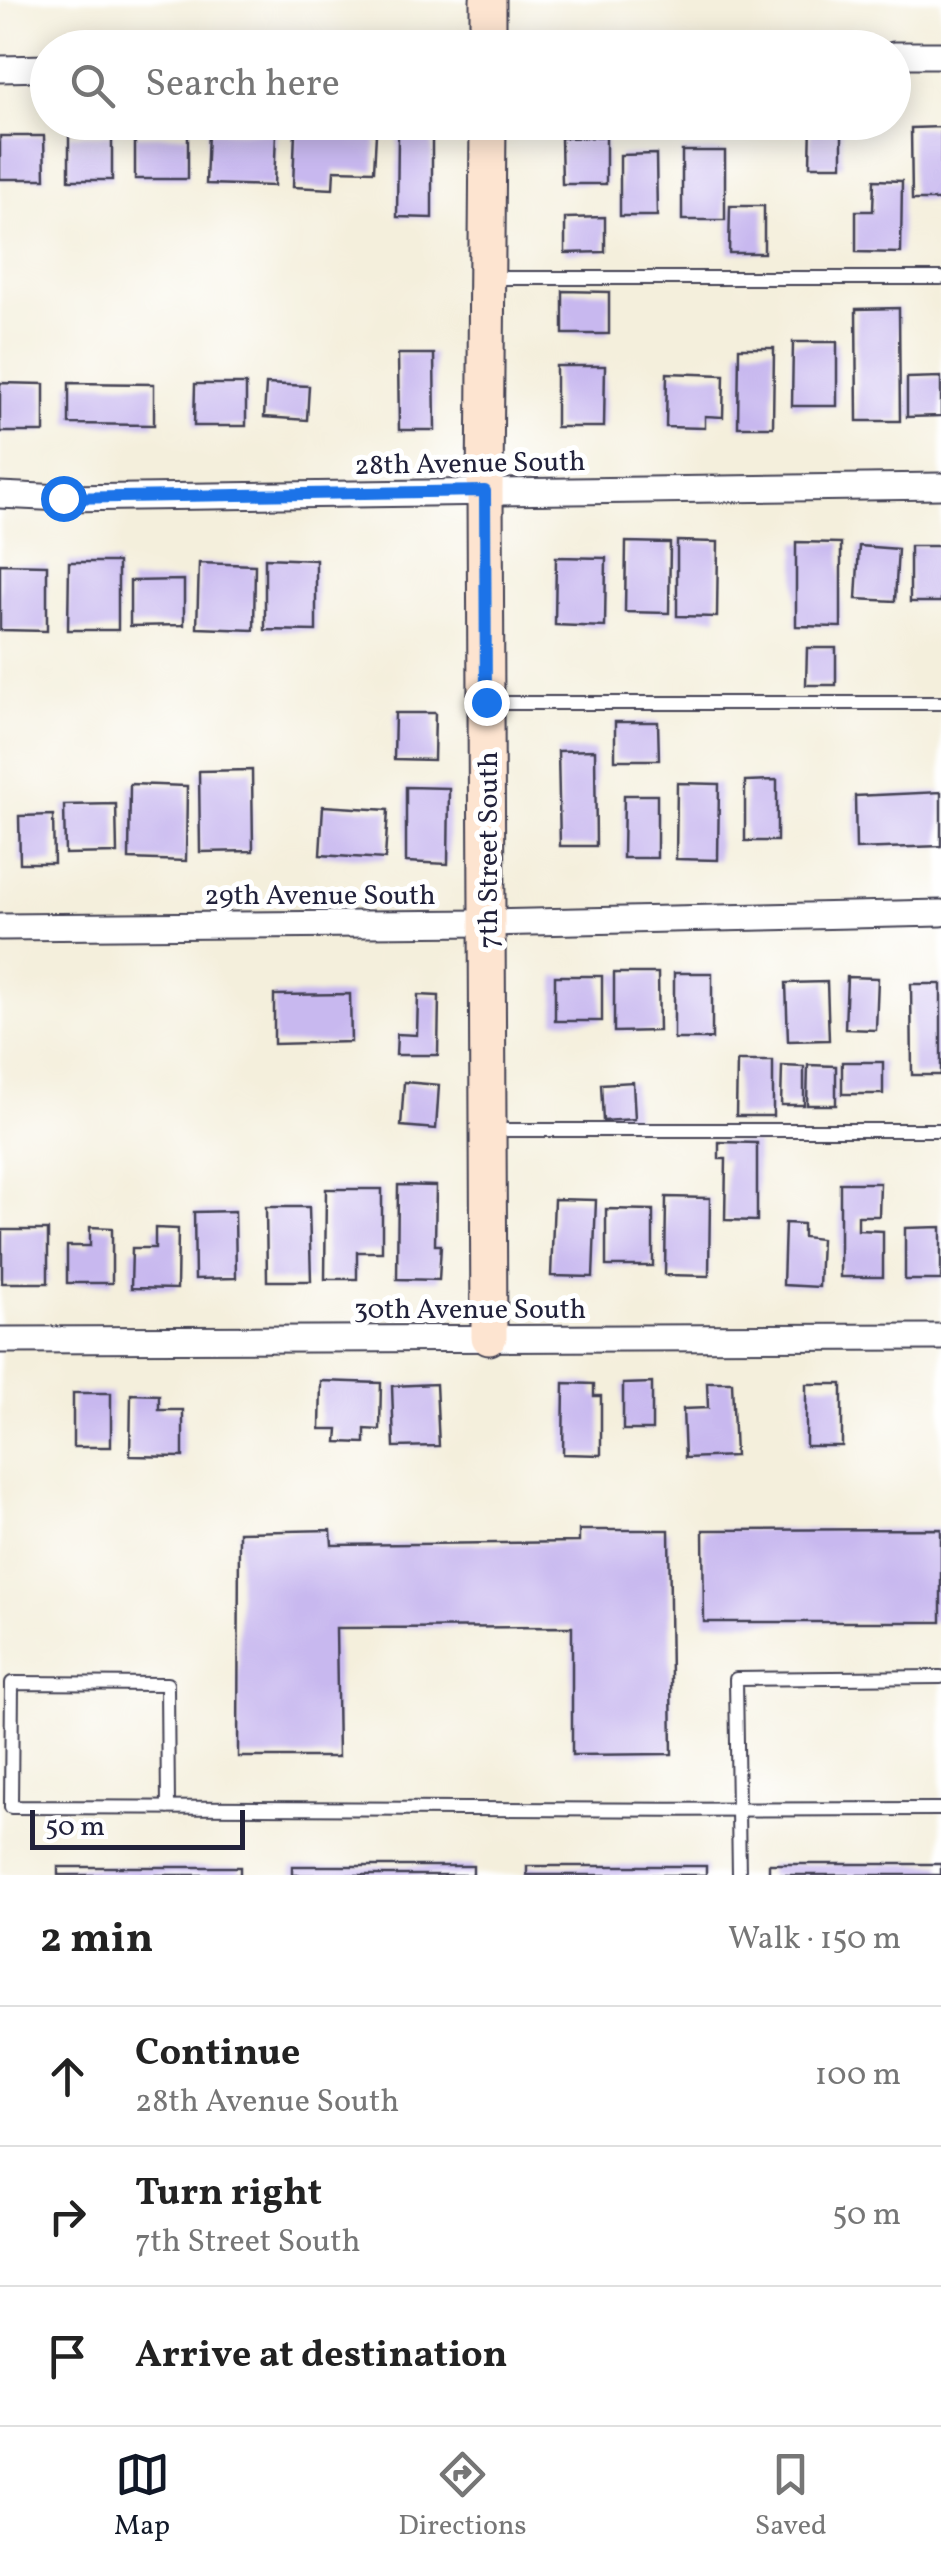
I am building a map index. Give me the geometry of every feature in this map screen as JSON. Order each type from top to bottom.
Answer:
[{"type":"street","points":[[488,0],[488,30]]},
{"type":"street","points":[[911,55],[941,55]]},
{"type":"street","points":[[0,69],[30,68]]},
{"type":"street","name":"7th Street South","points":[[488,140],[485,491],[489,1338]]},
{"type":"street","name":"28th Avenue South","points":[[0,495],[63,498],[941,486]]},
{"type":"street","name":"29th Avenue South","points":[[0,927],[488,923],[941,913]]},
{"type":"street","name":"30th Avenue South","points":[[0,1340],[941,1338]]},
{"type":"lane","points":[[486,278],[941,278]]},
{"type":"lane","points":[[486,702],[941,702]]},
{"type":"lane","points":[[488,1130],[941,1130]]},
{"type":"lane","points":[[739,1875],[736,1679],[941,1678]]},
{"type":"lane","points":[[168,1808],[167,1684],[6,1683],[11,1807],[168,1808],[738,1810],[941,1809]]},
{"type":"building","points":[[941,127],[941,200],[912,200],[911,128]]},
{"type":"building","points":[[0,136],[44,140],[45,179],[0,179]]},
{"type":"building","points":[[69,140],[112,140],[112,180],[69,180]]},
{"type":"building","points":[[135,140],[188,140],[188,179],[135,179]]},
{"type":"building","points":[[208,140],[276,140],[274,186],[206,184]]},
{"type":"building","points":[[295,140],[376,140],[374,171],[334,170],[333,189],[293,187]]},
{"type":"building","points":[[398,140],[432,140],[432,218],[397,217]]},
{"type":"building","points":[[561,140],[606,140],[606,184],[562,184]]},
{"type":"building","points":[[811,140],[842,140],[842,166],[810,166]]},
{"type":"building","points":[[682,151],[725,151],[725,220],[682,220]]},
{"type":"building","points":[[656,154],[657,216],[620,216],[620,155]]},
{"type":"building","points":[[874,180],[902,181],[901,253],[856,252],[856,211],[873,211]]},
{"type":"building","points":[[730,206],[764,206],[764,253],[729,253]]},
{"type":"building","points":[[605,217],[605,252],[565,253],[565,218]]},
{"type":"building","points":[[563,291],[609,292],[609,334],[563,334]]},
{"type":"building","points":[[899,308],[900,421],[857,421],[856,309]]},
{"type":"building","points":[[793,342],[837,342],[837,406],[792,406]]},
{"type":"building","points":[[739,348],[774,348],[773,427],[738,427]]},
{"type":"building","points":[[398,354],[434,354],[435,430],[399,430]]},
{"type":"building","points":[[556,366],[605,366],[604,427],[556,427]]},
{"type":"building","points":[[667,373],[724,375],[723,417],[705,416],[705,428],[666,427]]},
{"type":"building","points":[[941,377],[941,416],[907,417],[907,378]]},
{"type":"building","points":[[0,383],[44,384],[44,432],[0,432]]},
{"type":"building","points":[[69,383],[154,384],[154,425],[69,424]]},
{"type":"building","points":[[195,384],[246,384],[246,426],[194,426]]},
{"type":"building","points":[[266,384],[309,386],[307,420],[264,417]]},
{"type":"building","points":[[677,541],[718,542],[717,617],[677,616]]},
{"type":"building","points":[[626,542],[670,543],[669,613],[625,612]]},
{"type":"building","points":[[796,542],[841,543],[841,627],[796,626]]},
{"type":"building","points":[[859,546],[898,549],[895,601],[856,599]]},
{"type":"building","points":[[910,546],[941,546],[941,602],[910,602]]},
{"type":"building","points":[[556,557],[606,558],[605,627],[555,625]]},
{"type":"building","points":[[265,558],[316,560],[316,631],[265,630]]},
{"type":"building","points":[[69,562],[118,562],[118,630],[68,630]]},
{"type":"building","points":[[199,563],[255,565],[254,630],[197,628]]},
{"type":"building","points":[[0,564],[47,565],[47,631],[0,630]]},
{"type":"building","points":[[184,580],[184,625],[130,626],[130,581]]},
{"type":"building","points":[[807,648],[836,648],[836,685],[806,685]]},
{"type":"building","points":[[395,713],[435,713],[434,760],[394,759]]},
{"type":"building","points":[[615,722],[658,722],[659,760],[615,760]]},
{"type":"building","points":[[595,750],[596,846],[560,846],[558,751]]},
{"type":"building","points":[[252,770],[253,851],[200,852],[199,771]]},
{"type":"building","points":[[777,780],[777,841],[745,841],[745,781]]},
{"type":"building","points":[[677,783],[719,784],[718,860],[676,859]]},
{"type":"building","points":[[130,784],[187,786],[186,861],[129,859]]},
{"type":"building","points":[[406,787],[449,788],[448,864],[406,862]]},
{"type":"building","points":[[941,792],[941,846],[856,849],[855,796]]},
{"type":"building","points":[[624,795],[657,795],[657,858],[623,858]]},
{"type":"building","points":[[116,804],[117,853],[65,854],[64,805]]},
{"type":"building","points":[[323,806],[388,810],[385,859],[320,855]]},
{"type":"building","points":[[53,815],[54,863],[20,863],[19,816]]},
{"type":"building","points":[[614,973],[658,973],[659,1031],[614,1032]]},
{"type":"building","points":[[674,973],[712,973],[712,1039],[674,1039]]},
{"type":"building","points":[[555,976],[602,976],[602,1021],[555,1021]]},
{"type":"building","points":[[847,977],[878,978],[876,1030],[845,1029]]},
{"type":"building","points":[[827,982],[829,1040],[788,1041],[786,983]]},
{"type":"building","points":[[911,984],[941,984],[941,1075],[912,1075]]},
{"type":"building","points":[[350,994],[351,1042],[274,1044],[274,995]]},
{"type":"building","points":[[418,995],[439,996],[438,1055],[396,1055],[397,1034],[417,1035]]},
{"type":"building","points":[[737,1061],[773,1061],[773,1116],[736,1116]]},
{"type":"building","points":[[842,1062],[883,1062],[883,1094],[842,1094]]},
{"type":"building","points":[[808,1065],[836,1066],[836,1105],[807,1105]]},
{"type":"building","points":[[782,1066],[804,1067],[804,1105],[781,1105]]},
{"type":"building","points":[[404,1082],[439,1085],[436,1129],[401,1126]]},
{"type":"building","points":[[633,1082],[635,1119],[603,1121],[601,1084]]},
{"type":"building","points":[[719,1142],[757,1143],[757,1221],[725,1220],[726,1159],[719,1159]]},
{"type":"building","points":[[840,1183],[880,1183],[879,1216],[858,1216],[858,1230],[883,1231],[883,1277],[840,1277]]},
{"type":"building","points":[[398,1185],[436,1186],[435,1245],[441,1245],[439,1280],[397,1279]]},
{"type":"building","points":[[326,1189],[382,1189],[382,1252],[357,1252],[357,1279],[325,1279]]},
{"type":"building","points":[[666,1197],[710,1198],[709,1276],[665,1275]]},
{"type":"building","points":[[554,1199],[596,1200],[593,1277],[551,1276]]},
{"type":"building","points":[[266,1207],[309,1207],[311,1281],[267,1281]]},
{"type":"building","points":[[606,1209],[653,1210],[653,1266],[606,1266]]},
{"type":"building","points":[[235,1211],[236,1278],[195,1279],[194,1212]]},
{"type":"building","points":[[785,1223],[803,1224],[803,1237],[821,1239],[819,1287],[783,1285]]},
{"type":"building","points":[[90,1227],[112,1228],[112,1283],[67,1283],[67,1246],[90,1246]]},
{"type":"building","points":[[941,1227],[941,1280],[905,1280],[905,1228]]},
{"type":"building","points":[[155,1228],[178,1229],[177,1289],[131,1288],[132,1248],[155,1248]]},
{"type":"building","points":[[2,1230],[48,1230],[48,1283],[2,1283]]},
{"type":"building","points":[[321,1381],[381,1383],[380,1430],[365,1429],[365,1443],[337,1442],[338,1429],[320,1429]]},
{"type":"building","points":[[707,1382],[732,1382],[735,1456],[685,1458],[683,1409],[708,1408]]},
{"type":"building","points":[[564,1383],[594,1384],[594,1396],[601,1396],[601,1455],[563,1454]]},
{"type":"building","points":[[652,1383],[652,1430],[623,1430],[623,1384]]},
{"type":"building","points":[[436,1384],[439,1446],[394,1447],[392,1386]]},
{"type":"building","points":[[806,1384],[842,1384],[842,1446],[806,1446]]},
{"type":"building","points":[[73,1393],[111,1393],[111,1447],[73,1447]]},
{"type":"building","points":[[131,1394],[159,1395],[159,1410],[183,1410],[183,1457],[130,1456]]},
{"type":"building","points":[[941,1529],[941,1622],[704,1622],[703,1530]]},
{"type":"building","points":[[331,1530],[332,1545],[579,1542],[579,1530],[669,1530],[672,1754],[572,1755],[572,1627],[336,1628],[338,1757],[238,1757],[239,1532]]},
{"type":"building","points":[[769,1864],[941,1864],[941,1875],[769,1875]]},
{"type":"building","points":[[292,1866],[473,1866],[473,1875],[292,1875]]},
{"type":"building","points":[[527,1866],[706,1866],[706,1875],[527,1875]]},
{"type":"building","points":[[58,1867],[240,1867],[240,1875],[58,1875]]},
{"type":"route","points":[[63,498],[485,491],[486,702]]}]
